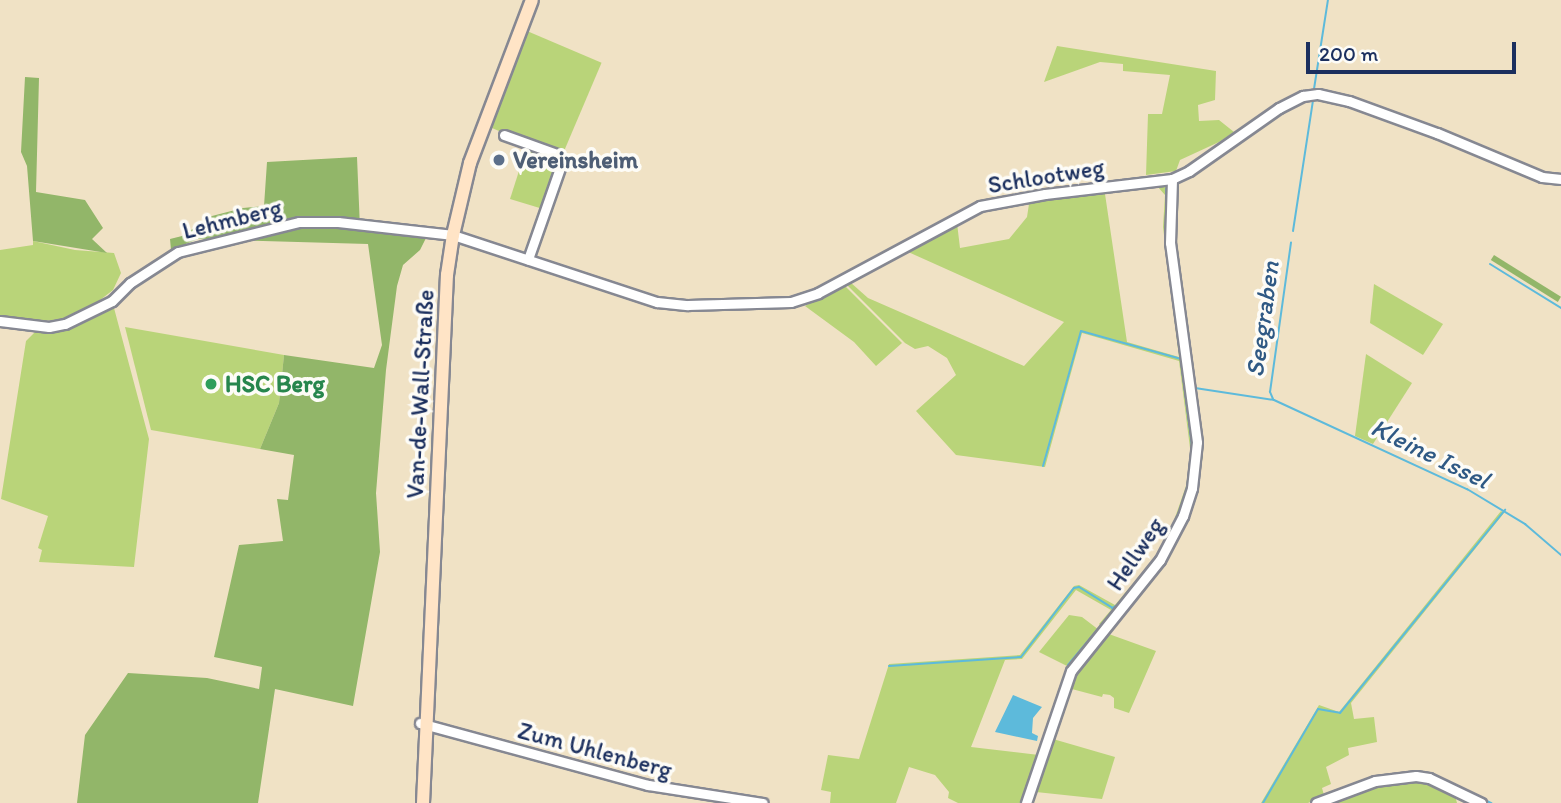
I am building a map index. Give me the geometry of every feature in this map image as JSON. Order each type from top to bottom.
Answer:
[{"type":"main road","name":"Van-de-Wall-Straße","points":[[423,803],[423,724],[444,313],[453,234],[477,141],[532,0]]},
{"type":"street","name":"Schlootweg","points":[[453,234],[657,302],[688,305],[791,302],[818,293],[980,206],[1057,192],[1172,179],[1189,171],[1279,108],[1303,96],[1318,94],[1415,125],[1542,177],[1561,180]]},
{"type":"street","points":[[504,135],[557,154],[561,159],[528,259]]},
{"type":"street","name":"Hellweg","points":[[1026,803],[1071,671],[1160,560],[1183,516],[1192,488],[1197,442],[1170,243],[1172,179]]},
{"type":"street","name":"Lehmberg","points":[[0,321],[49,327],[65,324],[112,301],[138,277],[178,252],[299,222],[338,222],[453,234]]},
{"type":"street","name":"Zum Uhlenberg","points":[[423,724],[648,785],[763,803]]},
{"type":"street","points":[[1316,803],[1375,781],[1416,776],[1429,778],[1480,803]]},
{"type":"green space","points":[[527,31],[602,63],[561,157],[487,126]]},
{"type":"green space","points":[[1057,46],[1216,71],[1215,100],[1198,105],[1199,121],[1219,120],[1234,132],[1180,160],[1176,171],[1146,175],[1148,114],[1162,114],[1170,75],[1123,71],[1123,64],[1100,62],[1044,82]]},
{"type":"green space","points":[[25,77],[39,78],[36,192],[85,200],[103,228],[92,239],[107,253],[33,241],[27,166],[21,152]]},
{"type":"green space","points":[[527,146],[553,155],[558,162],[543,209],[510,199]]},
{"type":"green space","points":[[357,157],[360,228],[427,236],[420,250],[403,265],[397,286],[386,370],[376,493],[380,552],[353,706],[275,689],[258,803],[77,803],[85,735],[128,673],[207,678],[259,689],[262,667],[214,657],[239,545],[283,541],[277,499],[288,500],[294,455],[260,449],[279,403],[284,355],[374,368],[382,345],[368,244],[198,239],[171,250],[170,239],[182,236],[212,216],[264,206],[267,162]]},
{"type":"green space","points":[[1163,183],[1169,192],[1194,444],[1190,486],[1168,543],[1102,627],[1099,624],[1111,610],[1076,590],[1022,659],[1005,660],[971,747],[1039,755],[1022,803],[958,803],[948,798],[949,792],[935,775],[909,767],[896,803],[830,803],[831,792],[821,790],[828,755],[859,759],[889,664],[1020,655],[1074,586],[1079,585],[1115,605],[1156,556],[1171,529],[1186,486],[1191,456],[1179,361],[1082,333],[1045,467],[956,455],[916,411],[956,375],[947,358],[928,346],[915,349],[905,343],[846,284],[850,282],[868,298],[1024,366],[1064,322],[906,251],[957,223],[960,248],[1009,239],[1027,217],[1029,204],[1008,206],[1007,203]],"holes":[[[1157,186],[1165,195],[1163,227],[1179,357],[1127,342],[1105,194]]]},
{"type":"green space","points":[[33,241],[75,250],[114,253],[121,273],[113,290],[91,307],[66,319],[38,321],[0,316],[0,250],[33,245]]},
{"type":"green space","points":[[1494,255],[1561,297],[1558,302],[1491,260]]},
{"type":"green space","points":[[1374,284],[1443,324],[1423,355],[1370,323]]},
{"type":"green space","points":[[844,285],[902,343],[876,366],[854,342],[805,306]]},
{"type":"green space","points":[[114,308],[149,439],[134,567],[39,562],[42,550],[38,548],[48,516],[1,499],[26,341],[35,332],[75,327]]},
{"type":"green space","name":"HSC Berg","points":[[125,327],[284,355],[279,403],[260,449],[151,430]]},
{"type":"green space","points":[[1366,354],[1412,383],[1373,444],[1355,436]]},
{"type":"green space","points":[[1190,355],[1203,456],[1194,500],[1182,532],[1165,562],[1106,633],[1156,651],[1129,713],[1114,708],[1114,698],[1110,695],[1103,694],[1102,697],[1068,688],[1072,672],[1162,561],[1198,473]]},
{"type":"green space","points":[[1501,511],[1504,513],[1351,703],[1354,719],[1374,717],[1377,742],[1348,748],[1349,755],[1326,767],[1331,784],[1322,788],[1324,795],[1308,803],[1261,803],[1319,705],[1339,712]]},
{"type":"green space","points":[[1069,615],[1082,617],[1099,630],[1060,685],[1069,667],[1039,652]]},
{"type":"green space","points":[[1053,739],[1115,757],[1102,799],[1036,792]]},
{"type":"green space","points":[[1429,781],[1454,792],[1457,803],[1330,803],[1377,787]]},
{"type":"water","points":[[1013,695],[1042,707],[1033,718],[1032,733],[1038,736],[1037,741],[995,732]]},
{"type":"waterway","name":"Seegraben","points":[[1314,89],[1328,0]]},
{"type":"waterway","name":"Seegraben","points":[[1293,231],[1313,100]]},
{"type":"waterway","points":[[1166,189],[1166,239]]},
{"type":"waterway","points":[[1023,203],[1114,190]]},
{"type":"waterway","name":"Seegraben","points":[[1273,399],[1270,392],[1291,242]]},
{"type":"waterway","points":[[1168,259],[1192,447]]},
{"type":"waterway","points":[[1490,264],[1561,308]]},
{"type":"waterway","points":[[804,304],[816,298]]},
{"type":"waterway","points":[[1043,466],[1081,331],[1181,359]]},
{"type":"waterway","name":"Kleine Issel","points":[[1195,388],[1274,400],[1467,489],[1525,524],[1561,555]]},
{"type":"waterway","points":[[1263,803],[1318,709],[1340,713],[1505,510]]},
{"type":"waterway","points":[[889,666],[1021,657],[1074,588],[1079,587],[1112,608],[1119,604]]},
{"type":"waterway","points":[[1101,626],[1116,608]]},
{"type":"waterway","points":[[1068,665],[1098,629]]},
{"type":"waterway","points":[[1434,775],[1491,803]]},
{"type":"place","name":"Vereinsheim","points":[[499,160]]},
{"type":"place","name":"HSC Berg","points":[[211,384]]}]
